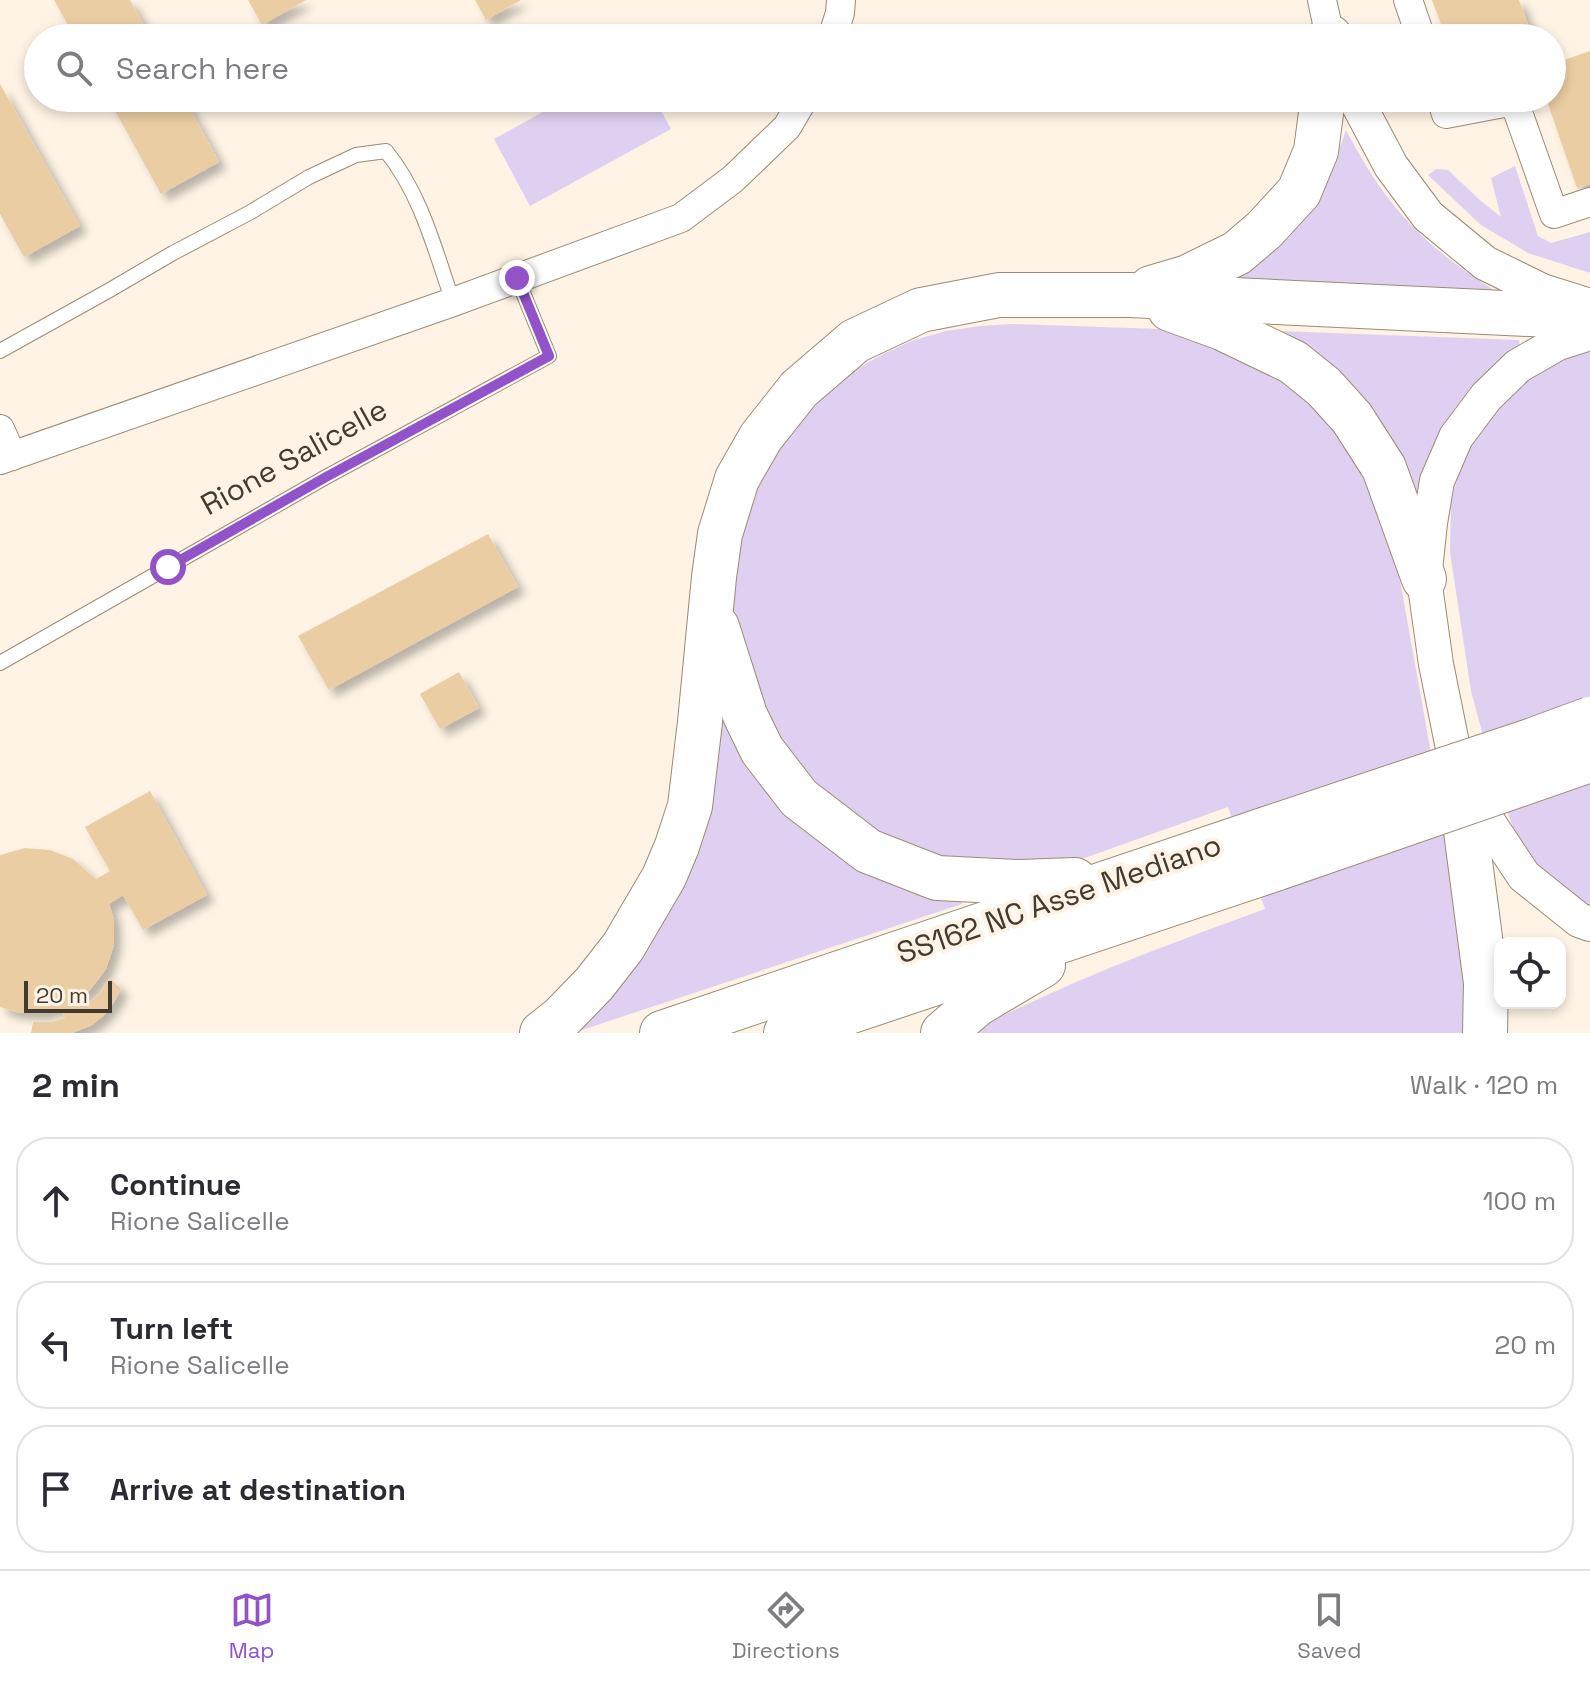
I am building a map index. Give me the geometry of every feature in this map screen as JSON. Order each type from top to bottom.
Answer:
[{"type":"highway","points":[[1130,295],[1188,277],[1237,253],[1264,230],[1299,192],[1316,151],[1321,112]]},
{"type":"highway","points":[[542,1033],[594,984],[623,947],[664,877],[677,846],[690,806],[720,534],[737,479],[761,437],[799,389],[855,341],[921,310],[999,295],[1130,295],[1590,317]]},
{"type":"highway","points":[[1130,295],[1222,328],[1293,362],[1324,387],[1352,418],[1384,468],[1424,579]]},
{"type":"highway","points":[[711,609],[745,715],[762,750],[799,798],[868,851],[937,878],[1020,882],[1116,880]]},
{"type":"highway","name":"SS162 NC Asse Mediano","points":[[786,1033],[1102,927],[1270,849],[1590,719]]},
{"type":"highway","name":"SS162 NC Asse Mediano","points":[[662,1033],[1116,880],[1270,849],[1590,760]]},
{"type":"highway","points":[[1459,778],[1486,983],[1485,1033]]},
{"type":"highway","points":[[943,1033],[977,1004],[1102,927]]},
{"type":"street","points":[[836,24],[841,0]]},
{"type":"street","points":[[1322,0],[1327,24]]},
{"type":"street","points":[[1408,0],[1416,24]]},
{"type":"street","points":[[0,429],[6,458],[453,302],[681,218],[733,179],[787,127],[796,112]]},
{"type":"street","points":[[1362,112],[1391,166],[1428,216],[1485,263],[1542,291],[1590,306]]},
{"type":"street","points":[[1518,112],[1554,214],[1590,202]]},
{"type":"street","points":[[1590,333],[1558,343],[1518,366],[1486,397],[1456,437],[1437,481],[1424,579],[1436,664],[1459,778],[1524,876],[1579,920],[1590,924]]},
{"type":"lane","points":[[0,351],[309,177],[356,155],[386,151],[400,168],[415,197],[453,302]]},
{"type":"lane","name":"Rione Salicelle","points":[[0,663],[326,477],[549,356],[517,278]]},
{"type":"shaded area","points":[[543,112],[662,112],[671,129],[530,206],[494,139]]},
{"type":"shaded area","points":[[1346,130],[1375,180],[1408,221],[1446,257],[1494,290],[1493,294],[1236,279],[1274,248],[1304,214],[1328,176]]},
{"type":"shaded area","points":[[1515,166],[1538,236],[1551,243],[1590,232],[1590,273],[1528,253],[1481,225],[1428,175],[1436,169],[1448,170],[1501,217],[1491,178]]},
{"type":"shaded area","points":[[1013,324],[1159,329],[1191,333],[1252,353],[1351,438],[1391,530],[1468,960],[1468,1033],[972,1033],[1085,978],[1265,909],[1228,807],[1076,861],[993,873],[886,843],[784,758],[735,634],[732,600],[734,567],[750,502],[781,442],[826,391],[883,354],[914,340],[946,331]]},
{"type":"shaded area","points":[[1279,331],[1519,340],[1520,347],[1488,370],[1460,400],[1434,444],[1418,494],[1414,495]]},
{"type":"shaded area","points":[[1590,349],[1590,913],[1546,877],[1514,830],[1492,769],[1471,691],[1450,552],[1451,502],[1464,453],[1500,401],[1539,370],[1568,355]]},
{"type":"shaded area","points":[[716,695],[734,729],[963,897],[962,904],[573,1033],[598,1000]]},
{"type":"building","points":[[54,0],[130,0],[143,24],[67,24]]},
{"type":"building","points":[[248,0],[306,0],[264,24]]},
{"type":"building","points":[[475,0],[521,0],[486,20]]},
{"type":"building","points":[[1432,0],[1519,0],[1528,24],[1441,24]]},
{"type":"building","points":[[1590,51],[1590,184],[1577,188],[1551,112],[1566,112],[1566,59]]},
{"type":"building","points":[[0,84],[80,226],[24,257],[0,214]]},
{"type":"building","points":[[116,112],[192,112],[219,162],[161,194]]},
{"type":"building","points":[[488,534],[518,587],[329,690],[298,636]]},
{"type":"building","points":[[459,672],[479,708],[440,729],[420,694]]},
{"type":"building","points":[[150,791],[207,895],[143,930],[123,895],[109,904],[114,920],[114,945],[106,969],[82,996],[87,1005],[110,978],[121,989],[114,1002],[92,1025],[72,1033],[31,1033],[33,1022],[65,1018],[60,1008],[42,1013],[16,1012],[0,1007],[0,855],[25,848],[50,850],[73,859],[96,879],[110,871],[85,827]]},
{"type":"route","points":[[168,567],[549,356],[517,278]]}]
